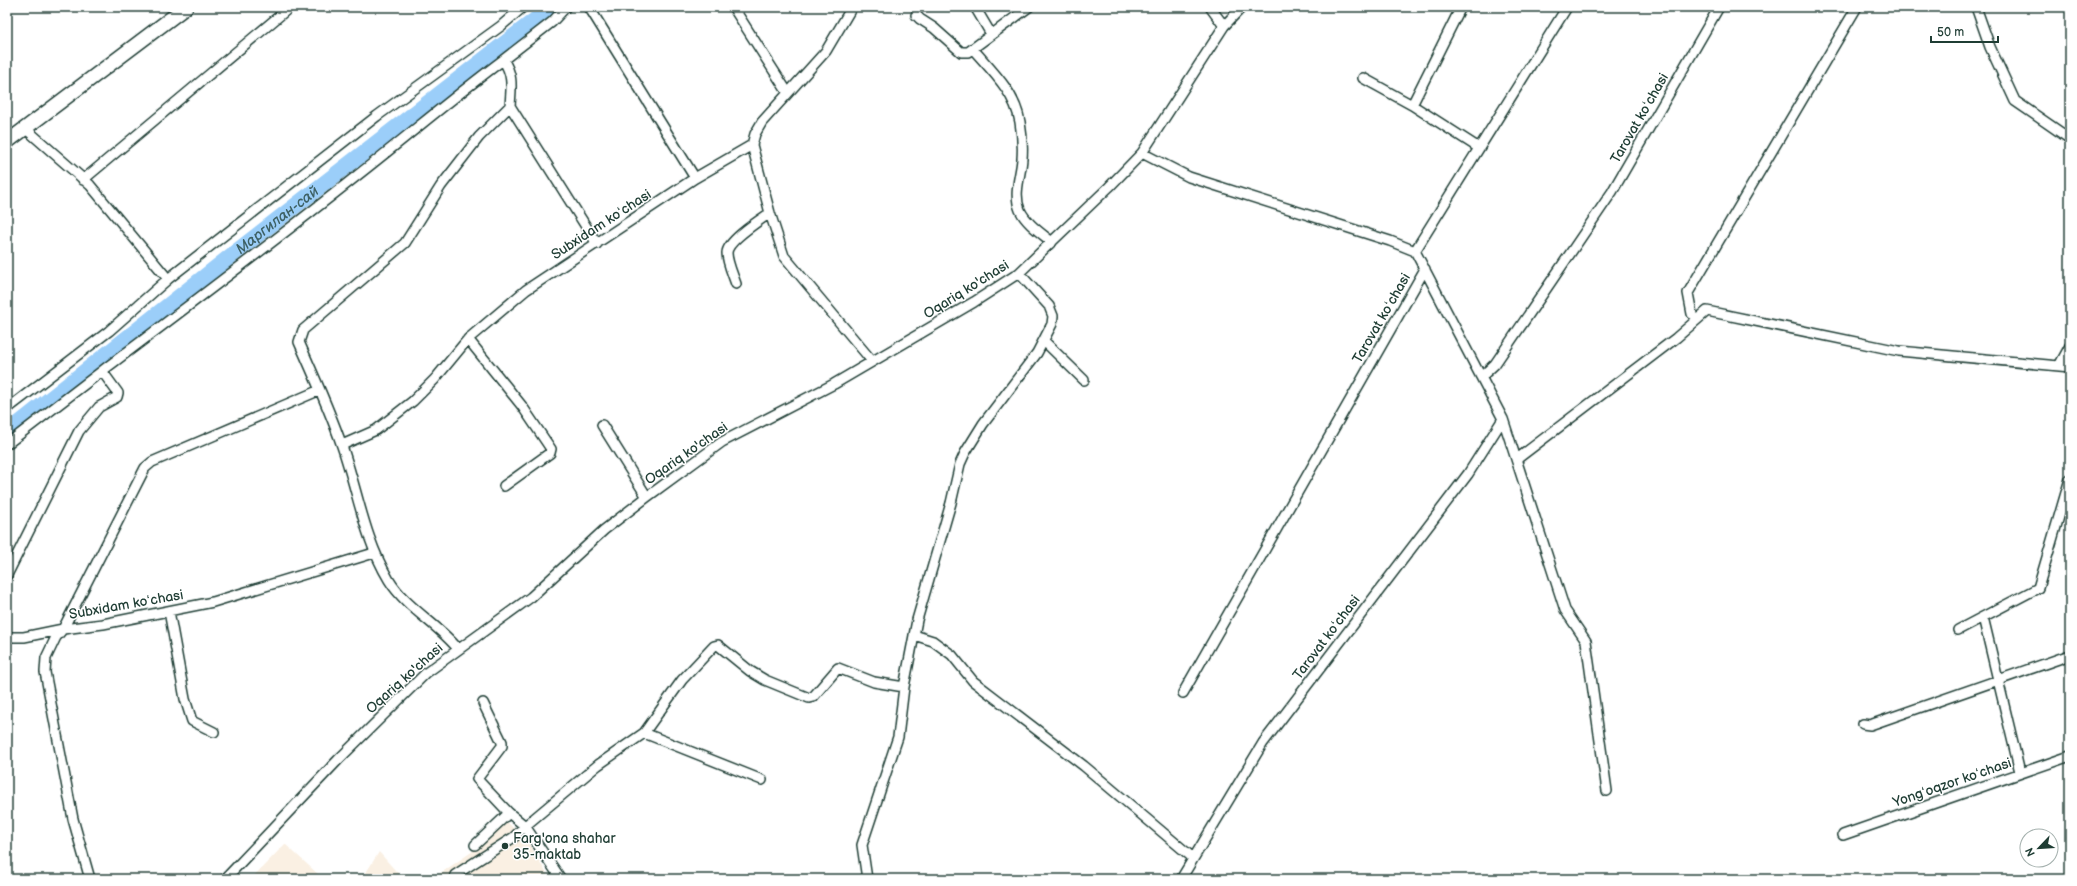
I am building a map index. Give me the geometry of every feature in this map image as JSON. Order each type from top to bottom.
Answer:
[{"type":"main road","points":[[7,142],[186,7]]},
{"type":"street","points":[[83,180],[290,7]]},
{"type":"street","points":[[7,409],[108,331],[168,279],[378,116],[501,26],[523,7]]},
{"type":"street","points":[[7,444],[355,178],[444,105],[552,22],[566,7]]},
{"type":"street","points":[[589,7],[695,178]]},
{"type":"street","points":[[733,7],[788,93]]},
{"type":"street","points":[[852,7],[826,51],[762,122],[755,134],[752,145],[770,213],[784,256],[872,361]]},
{"type":"street","points":[[975,7],[991,34]]},
{"type":"street","points":[[916,15],[920,20],[934,28],[962,52],[970,52],[991,34],[1029,7]]},
{"type":"street","points":[[1210,7],[1224,26]]},
{"type":"street","name":"Oqariq ko'chasi","points":[[225,879],[338,760],[426,673],[531,597],[604,530],[722,442],[834,384],[974,302],[1019,273],[1142,153],[1224,26],[1242,7]]},
{"type":"street","points":[[1412,104],[1461,7]]},
{"type":"street","points":[[1415,251],[1567,7]]},
{"type":"street","name":"Tarovat koʻchasi","points":[[1481,377],[1496,364],[1612,192],[1720,7]]},
{"type":"street","points":[[1692,314],[1688,293],[1857,7]]},
{"type":"street","points":[[1976,7],[1990,47],[2015,101],[2070,139]]},
{"type":"street","points":[[973,49],[1008,89],[1014,100],[1020,121],[1023,144],[1018,202],[1021,211],[1033,226],[1052,242]]},
{"type":"street","points":[[503,60],[509,68],[512,80],[510,106],[597,244]]},
{"type":"street","points":[[1364,78],[1412,104],[1480,148]]},
{"type":"street","points":[[458,649],[447,636],[399,593],[390,582],[374,553],[362,521],[342,445],[299,342],[303,330],[405,243],[441,186],[479,137],[510,106]]},
{"type":"street","points":[[26,128],[90,185],[168,279]]},
{"type":"street","name":"Subxidam koʻchasi","points":[[342,445],[376,430],[413,401],[435,379],[468,340],[526,290],[695,178],[752,145]]},
{"type":"street","points":[[1142,153],[1189,177],[1390,241],[1415,251],[1504,419],[1565,610],[1586,641],[1607,791]]},
{"type":"street","points":[[736,284],[727,255],[728,248],[748,229],[770,213]]},
{"type":"street","name":"Tarovat koʻchasi","points":[[1183,693],[1425,269]]},
{"type":"street","points":[[867,879],[862,845],[898,737],[904,687],[914,634],[965,453],[983,424],[1014,384],[1044,341],[1052,324],[1053,316],[1044,300],[1019,273]]},
{"type":"street","points":[[1517,459],[1676,338],[1707,312],[1899,351],[2070,367]]},
{"type":"street","points":[[468,340],[522,406],[552,449],[550,453],[504,486]]},
{"type":"street","points":[[1044,341],[1084,380]]},
{"type":"street","points":[[2059,366],[2070,346]]},
{"type":"street","points":[[7,575],[79,431],[99,407],[117,397],[118,393],[102,371]]},
{"type":"street","points":[[7,637],[24,637],[63,630],[145,468],[152,462],[320,390]]},
{"type":"street","name":"Tarovat koʻchasi","points":[[1181,879],[1263,743],[1468,474],[1504,419]]},
{"type":"street","points":[[602,425],[647,498]]},
{"type":"street","points":[[1958,630],[2038,588],[2070,479]]},
{"type":"street","name":"Subxidam koʻchasi","points":[[90,879],[73,819],[45,672],[46,658],[56,637],[63,630],[169,611],[249,592],[374,553]]},
{"type":"street","points":[[169,611],[185,699],[192,721],[195,725],[214,732]]},
{"type":"street","points":[[1983,617],[2020,772]]},
{"type":"street","points":[[914,634],[933,641],[952,655],[973,681],[1084,766],[1193,858]]},
{"type":"street","points":[[455,875],[514,837],[598,765],[644,733],[682,680],[714,646],[718,645],[750,671],[765,680],[809,698],[813,697],[838,668],[874,682],[904,687]]},
{"type":"street","points":[[1863,724],[1870,725],[2070,655]]},
{"type":"street","points":[[482,704],[502,742],[502,746],[477,779],[525,826],[561,879]]},
{"type":"street","points":[[644,733],[762,780]]},
{"type":"street","name":"Yongʻoqzor koʻchasi","points":[[1843,835],[2020,772],[2032,770],[2070,756]]},
{"type":"street","points":[[474,845],[509,812]]},
{"type":"shaded area","name":"Farg'ona shahar 35-maktab","points":[[507,822],[528,842],[550,879],[432,879],[473,851]]},
{"type":"shaded area","points":[[285,844],[319,875],[325,879],[251,879]]},
{"type":"shaded area","points":[[379,852],[403,879],[362,879]]},
{"type":"waterway","name":"Маргилан-сай","points":[[7,433],[237,251],[540,16],[548,7]]},
{"type":"place","name":"Farg'ona shahar 35-maktab","points":[[505,846]]}]
